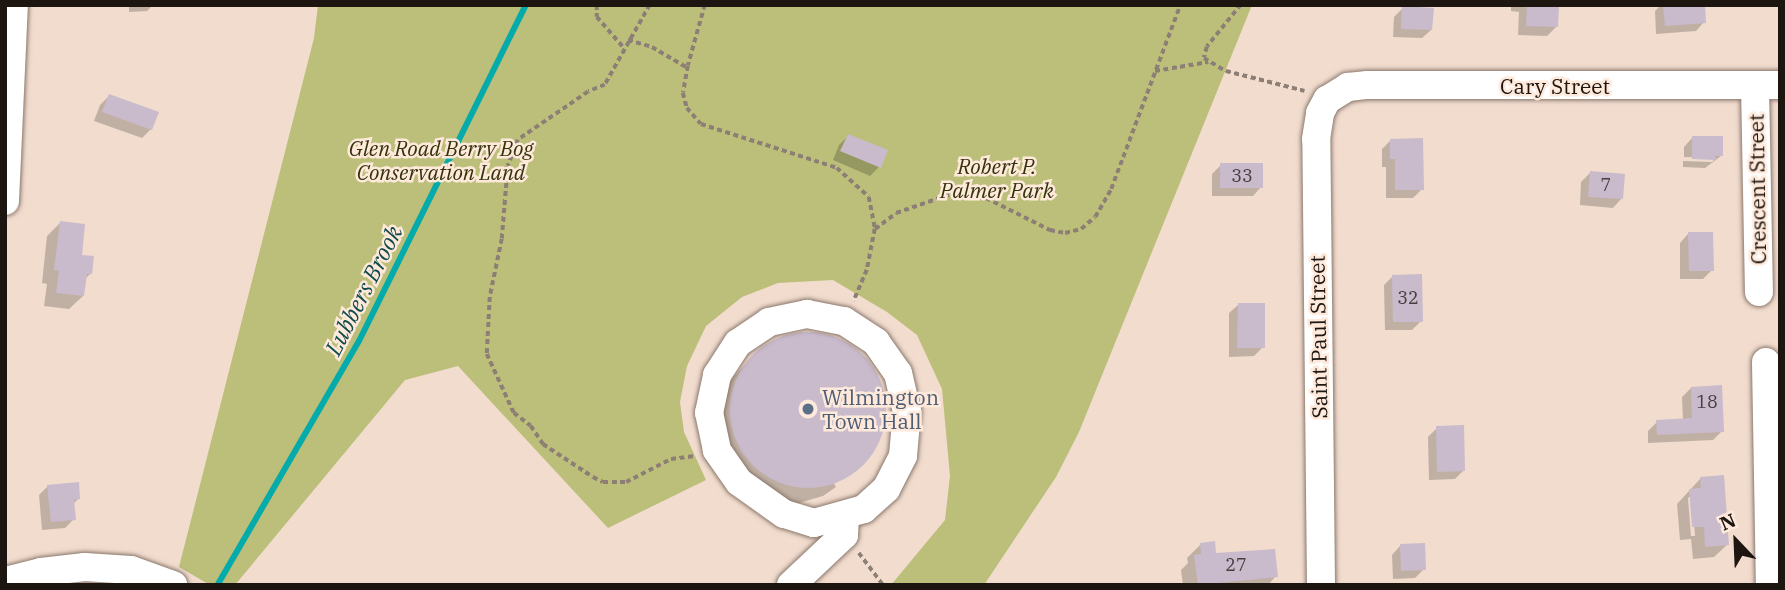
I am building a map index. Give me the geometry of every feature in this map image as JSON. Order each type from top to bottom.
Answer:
[{"type":"street","points":[[5,201],[14,5]]},
{"type":"street","name":"Cary Street","points":[[1328,99],[1348,87],[1368,85],[1768,86]]},
{"type":"street","name":"Crescent Street","points":[[1759,292],[1768,86]]},
{"type":"street","name":"Saint Paul Street","points":[[1321,585],[1316,139],[1328,99]]},
{"type":"street","points":[[791,585],[845,526],[886,489],[903,456],[907,423],[902,386],[892,362],[867,334],[845,321],[807,314],[782,318],[758,328],[738,343],[722,364],[713,388],[710,426],[717,450],[738,482],[784,514],[814,523],[845,526]]},
{"type":"street","points":[[1766,362],[1770,585]]},
{"type":"street","points":[[5,581],[41,572],[85,567],[131,570],[173,585]]},
{"type":"path","points":[[597,5],[597,17],[624,48]]},
{"type":"path","points":[[650,5],[605,85],[588,92],[518,140],[508,166],[502,239],[488,308],[487,354],[514,413],[531,426],[536,436],[554,452],[603,482],[626,482],[671,459],[717,450]]},
{"type":"path","points":[[705,5],[683,93],[687,108],[701,124],[837,167],[869,197],[875,229],[867,270],[845,321]]},
{"type":"path","points":[[875,229],[896,213],[951,194],[986,198],[1050,230],[1065,233],[1081,229],[1095,217],[1111,189],[1180,5]]},
{"type":"path","points":[[1241,5],[1207,47],[1204,58],[1226,71],[1328,99]]},
{"type":"path","points":[[628,40],[652,47],[688,68]]},
{"type":"path","points":[[1155,71],[1208,62]]},
{"type":"path","points":[[845,526],[883,585]]},
{"type":"green space","name":"Robert P. Palmer Park","points":[[318,5],[1252,5],[1079,432],[1056,477],[984,585],[891,585],[945,520],[950,476],[942,389],[917,335],[887,312],[833,280],[778,283],[742,297],[706,326],[687,366],[680,402],[684,432],[706,480],[608,528],[458,366],[405,380],[235,585],[210,585],[179,567],[314,38]]},
{"type":"building","points":[[1527,5],[1559,5],[1558,27],[1526,26]]},
{"type":"building","points":[[1663,5],[1705,5],[1706,23],[1665,26]]},
{"type":"building","points":[[1402,6],[1434,8],[1432,30],[1401,29]]},
{"type":"building","points":[[109,94],[159,112],[152,130],[102,112]]},
{"type":"building","points":[[848,134],[888,150],[881,168],[840,151]]},
{"type":"building","points":[[1692,136],[1723,136],[1723,156],[1715,156],[1715,160],[1692,159]]},
{"type":"building","points":[[1423,138],[1424,190],[1395,190],[1395,159],[1390,159],[1390,139]]},
{"type":"building","points":[[1220,163],[1263,163],[1263,188],[1220,188]]},
{"type":"building","points":[[1590,171],[1625,174],[1623,199],[1588,197]]},
{"type":"building","points":[[60,221],[85,224],[82,255],[94,256],[92,274],[87,274],[84,296],[56,293],[59,271],[54,270]]},
{"type":"building","points":[[1688,232],[1713,232],[1714,271],[1689,271]]},
{"type":"building","points":[[1422,274],[1423,322],[1393,322],[1392,275]]},
{"type":"building","points":[[1238,303],[1265,303],[1265,348],[1237,348]]},
{"type":"building","name":"Wilmington Town Hall","points":[[808,332],[838,338],[863,355],[880,380],[886,410],[880,440],[863,465],[838,482],[808,488],[778,482],[753,465],[736,440],[730,410],[736,380],[753,355],[778,338]]},
{"type":"building","points":[[1722,385],[1724,432],[1657,435],[1656,420],[1692,418],[1691,387]]},
{"type":"building","points":[[1464,425],[1465,471],[1437,472],[1436,426]]},
{"type":"building","points":[[1724,475],[1729,545],[1705,547],[1704,527],[1692,527],[1689,489],[1701,488],[1700,477]]},
{"type":"building","points":[[79,482],[80,499],[74,500],[76,520],[51,522],[47,485]]},
{"type":"building","points":[[1215,541],[1216,553],[1275,549],[1278,577],[1198,585],[1194,555],[1201,554],[1200,543]]},
{"type":"building","points":[[1425,543],[1426,570],[1401,571],[1400,544]]},
{"type":"waterway","name":"Lubbers Brook","points":[[218,584],[359,341],[526,5]]},
{"type":"place","name":"Wilmington Town Hall","points":[[808,409]]},
{"type":"park label","name":"Glen Road Berry Bog Conservation Land","points":[[441,160]]}]
